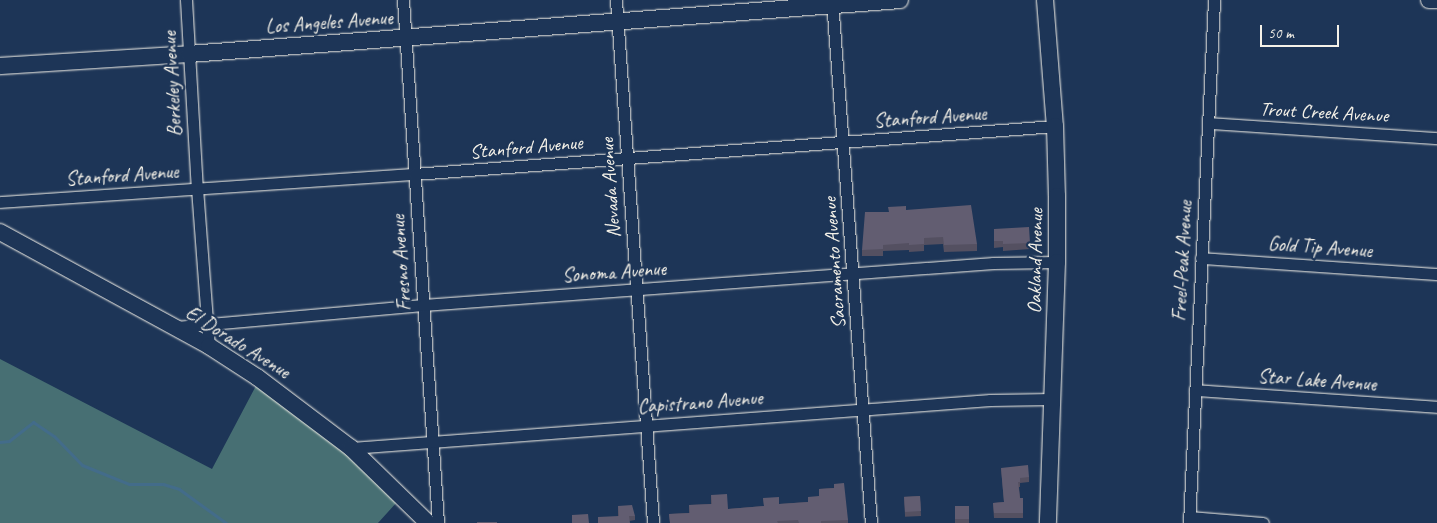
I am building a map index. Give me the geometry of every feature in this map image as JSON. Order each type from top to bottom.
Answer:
[{"type":"street","name":"Berkeley Avenue","points":[[186,0],[197,188],[210,346]]},
{"type":"street","name":"Fresno Avenue","points":[[403,0],[438,523]]},
{"type":"street","name":"Nevada Avenue","points":[[616,0],[654,523]]},
{"type":"street","name":"Los Angeles Avenue","points":[[0,66],[617,22],[833,3],[900,0]]},
{"type":"street","name":"Oakland Avenue","points":[[1045,0],[1055,126],[1057,262],[1048,523]]},
{"type":"street","name":"Freel-Peak Avenue","points":[[1189,520],[1214,0]]},
{"type":"street","points":[[1429,0],[1437,0]]},
{"type":"street","name":"Sacramento Avenue","points":[[833,3],[871,523]]},
{"type":"street","name":"Trout Creek Avenue","points":[[1209,124],[1437,138]]},
{"type":"street","name":"Stanford Avenue","points":[[0,202],[414,174],[1055,126]]},
{"type":"street","name":"El Dorado Avenue","points":[[0,232],[210,346],[257,377],[351,448],[428,523]]},
{"type":"street","name":"Gold Tip Avenue","points":[[1201,258],[1437,274]]},
{"type":"street","name":"Sonoma Avenue","points":[[174,328],[423,305],[993,263],[1057,262]]},
{"type":"street","name":"Star Lake Avenue","points":[[1195,390],[1437,407]]},
{"type":"street","name":"Capistrano Avenue","points":[[351,448],[432,443],[646,424],[990,400],[1052,399]]},
{"type":"street","points":[[1189,520],[1263,523]]},
{"type":"green space","points":[[0,359],[212,469],[259,380],[357,463],[397,502],[378,523],[0,523]]},
{"type":"building","points":[[971,205],[977,244],[944,245],[943,237],[924,238],[924,244],[883,245],[883,249],[862,250],[865,212],[889,212],[888,207],[906,206],[906,210]]},
{"type":"building","points":[[1029,227],[1030,243],[1003,244],[1003,241],[994,241],[994,229]]},
{"type":"building","points":[[1028,465],[1029,477],[1020,478],[1020,482],[1018,482],[1020,498],[1023,498],[1023,513],[994,513],[993,503],[1004,502],[1001,468]]},
{"type":"building","points":[[844,483],[848,520],[821,521],[821,523],[799,523],[798,520],[777,521],[778,523],[670,523],[669,514],[690,513],[689,505],[712,504],[711,495],[727,494],[728,509],[764,506],[763,498],[779,497],[779,504],[808,502],[808,497],[819,496],[819,489],[834,488],[834,484]]},
{"type":"building","points":[[920,496],[921,511],[905,512],[904,497]]},
{"type":"building","points":[[632,505],[635,516],[629,516],[630,523],[598,523],[598,517],[619,516],[618,506]]},
{"type":"building","points":[[955,506],[969,506],[969,519],[955,519]]},
{"type":"building","points":[[588,514],[589,523],[572,523],[572,515]]},
{"type":"building","points":[[477,522],[497,523],[477,523]]},
{"type":"waterway","points":[[0,442],[9,441],[33,422],[54,436],[82,465],[129,484],[163,484],[179,489],[226,523]]}]
